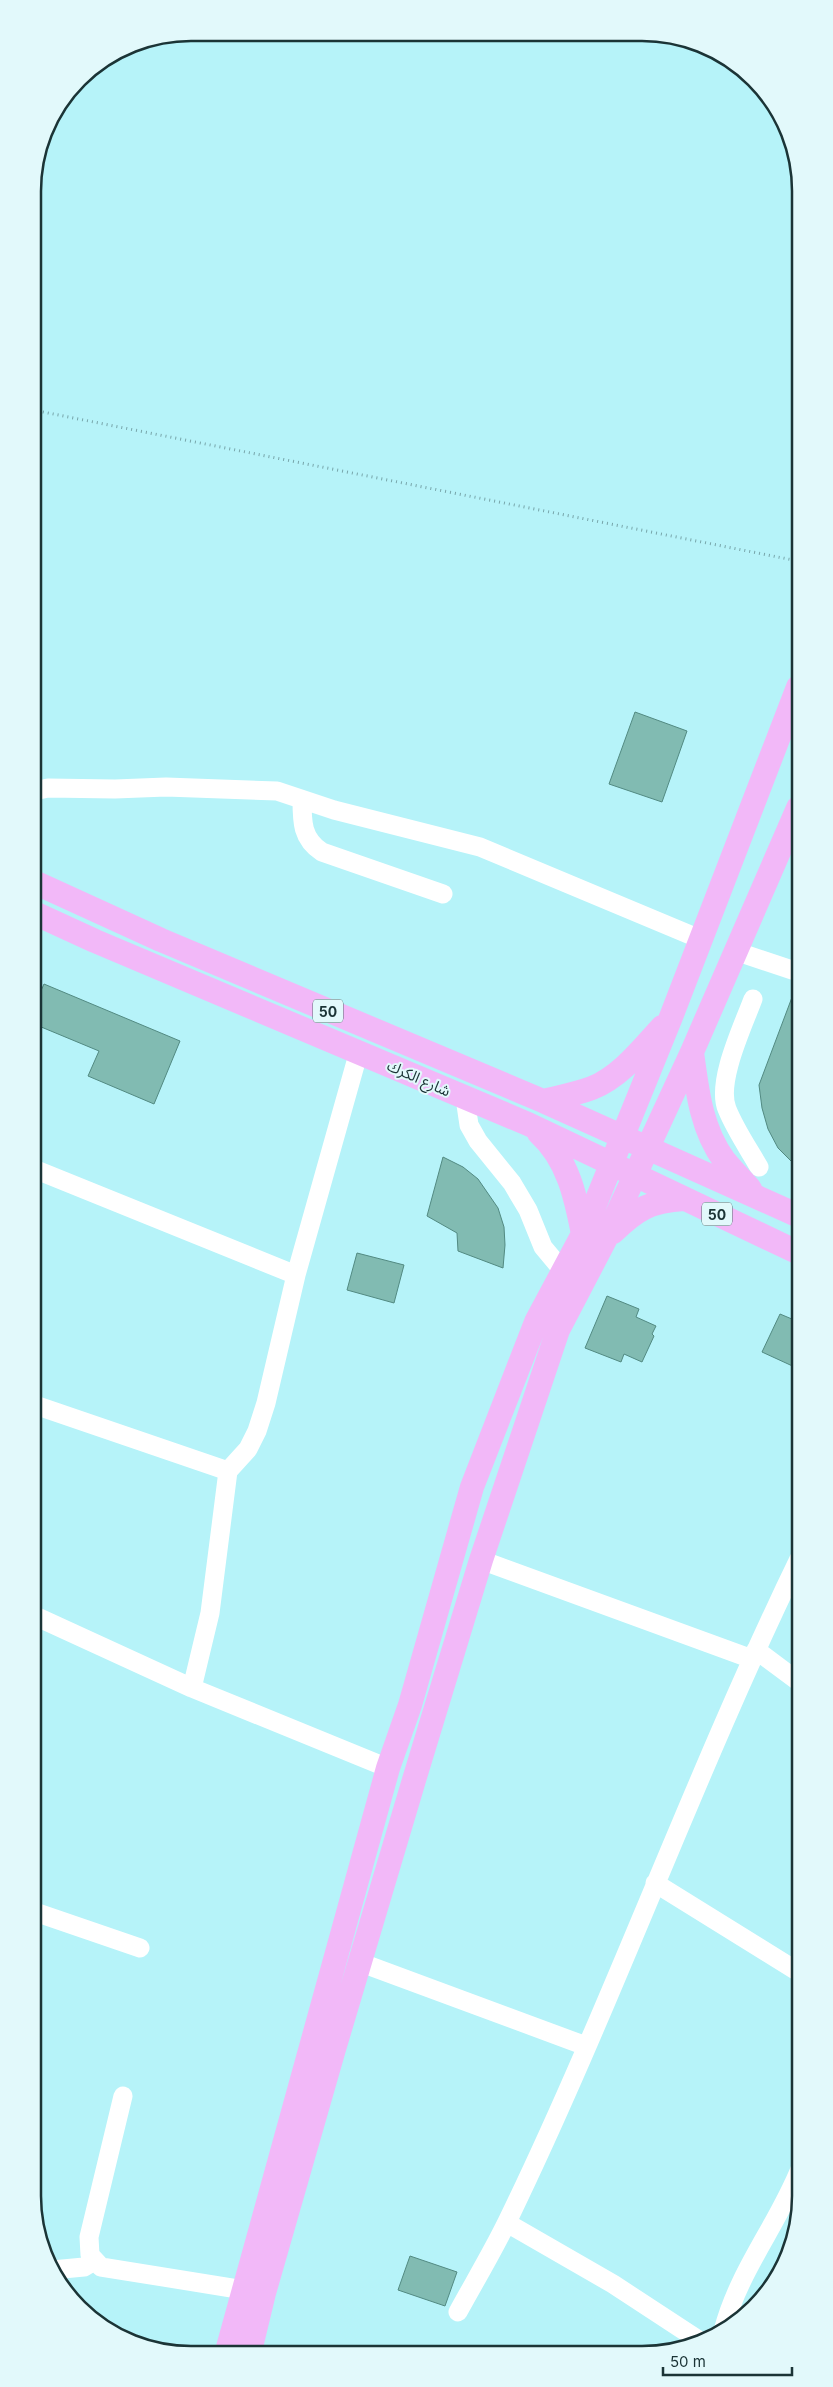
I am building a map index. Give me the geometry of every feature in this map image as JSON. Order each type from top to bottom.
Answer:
[{"type":"main road","points":[[251,2346],[264,2293],[359,1962],[481,1560],[558,1330],[595,1236],[612,1164],[672,1017],[700,939],[792,703]]},
{"type":"main road","points":[[229,2346],[388,1768],[410,1705],[472,1488],[536,1322],[564,1272],[595,1236],[635,1175],[692,1052],[735,951],[792,830]]},
{"type":"main road","name":"شارع الكرك","points":[[42,892],[170,944],[543,1101],[791,1212]]},
{"type":"main road","name":"شارع الكرك","points":[[42,916],[122,953],[359,1051],[528,1124],[791,1249]]},
{"type":"main road","points":[[543,1101],[594,1088],[629,1062],[672,1017]]},
{"type":"main road","points":[[692,1052],[696,1088],[703,1116],[712,1140],[724,1159],[755,1195]]},
{"type":"main road","points":[[528,1124],[557,1154],[595,1236]]},
{"type":"main road","points":[[595,1236],[639,1209],[665,1200],[684,1199]]},
{"type":"street","points":[[42,789],[76,787],[253,789],[277,791],[302,800],[480,847],[700,939]]},
{"type":"street","points":[[302,800],[302,824],[306,837],[313,846],[322,852],[443,894]]},
{"type":"street","points":[[735,951],[792,970]]},
{"type":"street","points":[[753,999],[728,1064],[726,1108],[758,1166]]},
{"type":"street","points":[[192,1688],[210,1613],[228,1471],[248,1449],[266,1403],[296,1275],[359,1051]]},
{"type":"street","points":[[465,1098],[469,1125],[478,1141],[512,1183],[528,1210],[543,1248],[564,1272]]},
{"type":"street","points":[[703,1116],[726,1108]]},
{"type":"street","points":[[42,1172],[296,1275]]},
{"type":"street","points":[[41,1408],[228,1471]]},
{"type":"street","points":[[481,1560],[754,1655],[791,1677]]},
{"type":"street","points":[[458,2312],[507,2222],[571,2086],[655,1883],[754,1655],[791,1575]]},
{"type":"street","points":[[41,1619],[192,1688],[388,1768]]},
{"type":"street","points":[[655,1883],[791,1967]]},
{"type":"street","points":[[41,1914],[140,1948]]},
{"type":"street","points":[[359,1962],[586,2046]]},
{"type":"street","points":[[123,2096],[89,2237],[90,2255],[101,2267],[244,2290]]},
{"type":"street","points":[[726,2320],[730,2306],[753,2255],[791,2204]]},
{"type":"street","points":[[507,2222],[613,2284],[693,2337]]},
{"type":"street","points":[[60,2269],[84,2267],[94,2261]]},
{"type":"path","points":[[42,412],[792,560]]},
{"type":"building","points":[[635,712],[687,731],[662,802],[609,784]]},
{"type":"building","points":[[44,984],[180,1041],[154,1104],[88,1076],[99,1051],[42,1027],[42,989]]},
{"type":"building","points":[[792,998],[792,1162],[778,1148],[768,1129],[762,1108],[759,1085]]},
{"type":"building","points":[[443,1157],[463,1167],[478,1179],[498,1208],[504,1227],[503,1268],[458,1251],[457,1233],[427,1216]]},
{"type":"building","points":[[357,1253],[404,1265],[394,1303],[347,1290]]},
{"type":"building","points":[[607,1296],[639,1309],[636,1317],[656,1326],[652,1334],[654,1336],[642,1362],[624,1354],[621,1362],[585,1348]]},
{"type":"building","points":[[780,1314],[791,1319],[791,1366],[762,1352]]},
{"type":"building","points":[[410,2256],[457,2272],[445,2306],[398,2290]]}]
